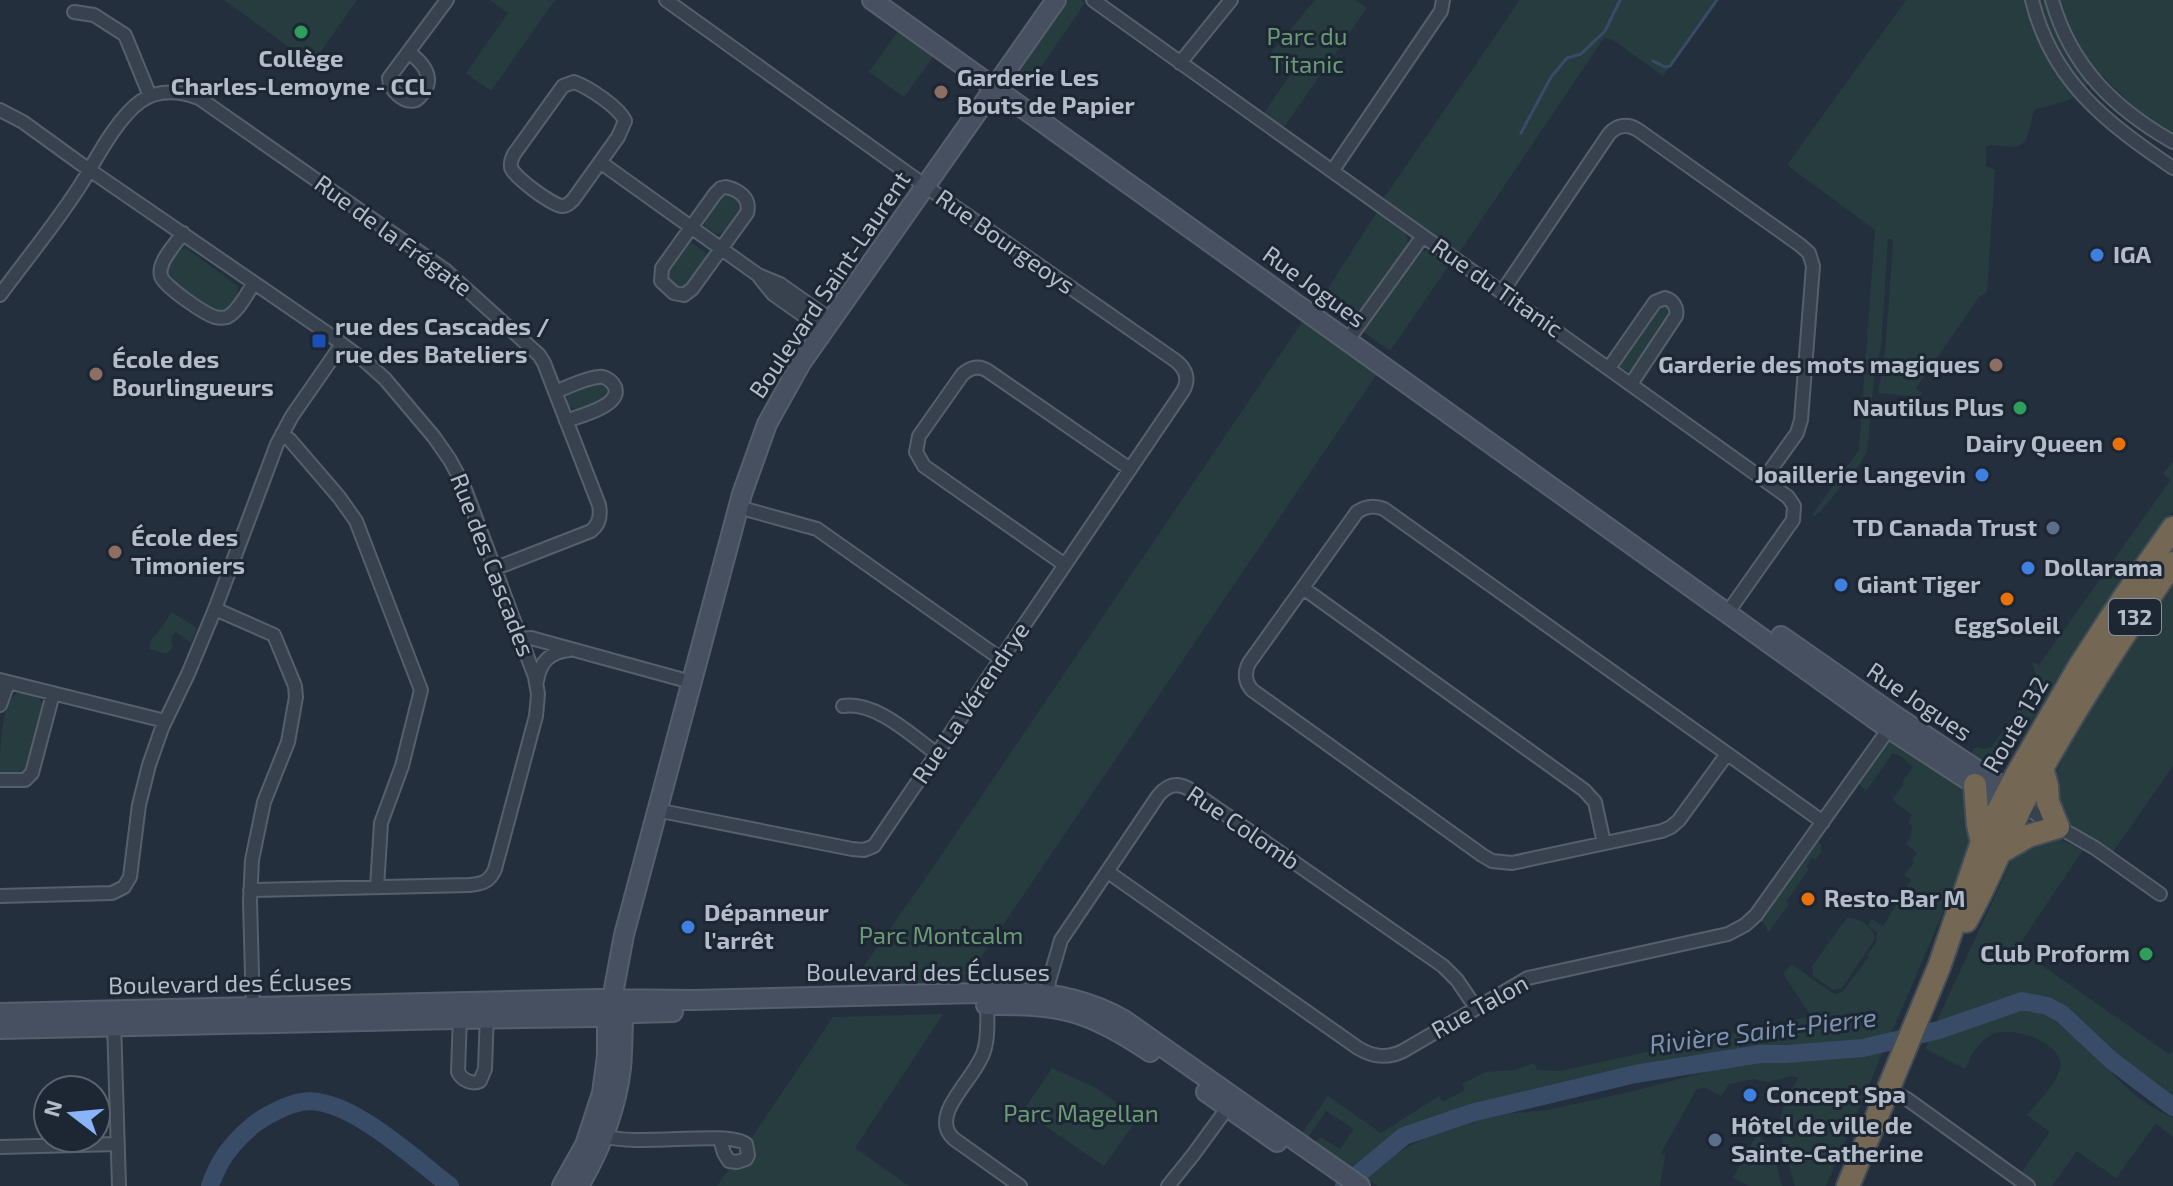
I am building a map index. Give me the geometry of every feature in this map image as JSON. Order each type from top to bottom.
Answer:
[{"type":"highway","name":"Route 132","points":[[1849,1186],[2011,799],[2089,653],[2173,528]]},
{"type":"highway","name":"Route 132","points":[[2011,799],[2042,768],[2101,668],[2173,563]]},
{"type":"highway","points":[[1975,785],[1978,825],[1991,847],[2058,827],[2048,802],[2042,768]]},
{"type":"street","points":[[409,53],[447,0]]},
{"type":"street","name":"Rue Bourgeoys","points":[[666,0],[1176,361],[1186,374]]},
{"type":"street","name":"Rue Jogues","points":[[872,0],[1728,612],[1893,723],[1975,785],[1994,797],[2011,799]]},
{"type":"street","name":"Boulevard Saint-Laurent","points":[[562,1186],[580,1155],[599,1106],[617,1007],[623,942],[738,507],[772,413],[827,325],[1056,0]]},
{"type":"street","name":"Rue du Titanic","points":[[1093,0],[1792,501],[1795,516],[1791,525],[1728,612]]},
{"type":"street","points":[[1180,63],[1231,0]]},
{"type":"street","points":[[2032,0],[2053,53],[2077,90],[2118,128],[2173,168]]},
{"type":"street","points":[[2052,0],[2071,46],[2102,91],[2149,130],[2173,142]]},
{"type":"street","points":[[1333,170],[1442,6]]},
{"type":"street","points":[[0,295],[81,185],[97,156],[131,110],[150,96],[125,35],[94,15],[74,12]]},
{"type":"street","points":[[574,82],[618,110],[624,118],[622,131],[600,162],[573,200],[565,206],[553,202],[527,184],[514,174],[511,167],[514,154],[563,86],[574,82]]},
{"type":"street","name":"Rue de la Frégate","points":[[150,96],[172,92],[205,101],[445,270],[539,355],[601,515],[597,525],[587,533],[496,568]]},
{"type":"street","name":"Rue des Cascades","points":[[0,110],[23,122],[342,344],[385,379],[446,452],[463,484],[537,684],[534,725],[495,869],[487,881],[469,885],[377,887]]},
{"type":"street","points":[[1502,292],[1609,134],[1622,126],[1638,130],[1800,245],[1811,257],[1813,266],[1800,424],[1797,433],[1764,479]]},
{"type":"street","points":[[600,162],[758,275],[773,294],[827,325]]},
{"type":"street","points":[[726,187],[737,190],[746,199],[748,209],[721,249],[688,294],[679,295],[661,281],[662,268],[691,227],[718,190],[726,187]]},
{"type":"street","points":[[183,233],[161,269],[161,278],[167,286],[219,318],[234,312],[254,283]]},
{"type":"street","points":[[1348,340],[1423,236]]},
{"type":"street","points":[[1609,368],[1655,302],[1665,298],[1672,302],[1676,316],[1631,384]]},
{"type":"street","points":[[0,896],[112,893],[127,885],[145,779],[165,721],[215,609],[282,434],[342,344]]},
{"type":"street","points":[[1065,565],[924,466],[916,452],[919,436],[962,375],[980,367],[1130,469]]},
{"type":"street","name":"Rue La Vérendrye","points":[[656,810],[852,849],[864,850],[877,842],[1185,387],[1186,374]]},
{"type":"street","points":[[555,392],[599,377],[608,379],[614,386],[615,394],[610,404],[566,421]]},
{"type":"street","points":[[250,890],[377,887],[381,823],[402,766],[421,690],[356,521],[339,497],[282,434]]},
{"type":"street","points":[[1727,754],[1671,827],[1512,863],[1492,861],[1252,690],[1246,677],[1249,663],[1357,512],[1373,506],[1384,509],[1823,822]]},
{"type":"street","points":[[738,507],[817,529],[1001,659]]},
{"type":"street","points":[[1303,588],[1589,794],[1599,813],[1604,843]]},
{"type":"street","points":[[215,609],[274,635],[296,690],[288,742],[269,785],[252,860],[254,1015]]},
{"type":"street","points":[[521,639],[531,638],[691,682]]},
{"type":"street","points":[[537,684],[541,668],[550,656],[574,650]]},
{"type":"street","points":[[0,705],[4,681],[165,721]]},
{"type":"street","points":[[0,780],[25,780],[32,773],[53,694]]},
{"type":"street","points":[[843,706],[872,708],[937,754]]},
{"type":"street","name":"Rue Jogues","points":[[1893,723],[2000,785],[2011,799]]},
{"type":"street","name":"Rue Talon","points":[[1108,872],[1367,1053],[1381,1057],[1399,1054],[1533,976],[1739,929],[1756,915],[1893,723]]},
{"type":"street","name":"Rue Colomb","points":[[1047,1000],[1059,944],[1161,793],[1174,785],[1186,787],[1443,966],[1476,1008]]},
{"type":"street","points":[[2011,799],[2096,849],[2160,894]]},
{"type":"street","points":[[986,999],[987,1039],[983,1054],[946,1114],[945,1127],[951,1137],[1020,1186]]},
{"type":"street","name":"Boulevard des Écluses","points":[[0,1013],[114,1018],[1047,1000],[1113,1028],[1231,1102],[1337,1179],[1360,1186]]},
{"type":"street","name":"Boulevard Saint-Laurent","points":[[579,1186],[604,1136],[619,1080],[617,1007]]},
{"type":"street","points":[[460,1010],[458,1072],[474,1083],[480,1081],[484,1073],[487,1011]]},
{"type":"street","points":[[114,1018],[119,1186]]},
{"type":"street","name":"Boulevard des Écluses","points":[[0,1029],[114,1018]]},
{"type":"street","points":[[1888,1089],[1927,1112],[2028,1186]]},
{"type":"street","points":[[1168,1186],[1231,1102]]},
{"type":"street","points":[[604,1136],[626,1140],[720,1139]]},
{"type":"street","points":[[0,1147],[118,1144]]},
{"type":"green space","name":"Collège Charles-Lemoyne - CCL","points":[[224,0],[357,0],[312,64]]},
{"type":"green space","points":[[490,0],[555,0],[491,91],[466,73],[508,13]]},
{"type":"green space","points":[[1066,0],[1085,3],[1026,89],[1016,84],[1015,71]]},
{"type":"green space","name":"Parc du Titanic","points":[[1315,0],[1355,0],[1367,8],[1284,127],[1264,113],[1292,72],[1269,55]]},
{"type":"green space","points":[[1520,0],[1717,0],[1663,76],[1613,40],[1604,38],[1459,253],[1384,198]]},
{"type":"green space","points":[[1906,0],[2173,0],[2173,135],[2135,107],[2101,74],[2069,100],[2034,110],[2028,136],[2022,144],[2015,147],[1986,147],[1986,166],[1995,170],[1987,292],[1979,297],[1916,388],[1922,393],[1919,397],[1878,393],[1885,352],[1893,244],[1893,239],[1888,239],[1881,347],[1874,379],[1867,451],[1858,467],[1814,516],[1859,450],[1875,230],[1787,165]]},
{"type":"green space","points":[[900,28],[936,53],[904,97],[869,72]]},
{"type":"green space","points":[[724,194],[735,197],[742,207],[726,232],[717,234],[706,227],[704,221]]},
{"type":"green space","points":[[1377,212],[1402,229],[1408,245],[1351,323],[1320,301]]},
{"type":"green space","points":[[689,241],[709,255],[689,285],[678,287],[668,280],[666,272]]},
{"type":"green space","points":[[186,248],[238,286],[237,296],[228,309],[217,312],[167,276],[172,259]]},
{"type":"green space","points":[[1428,250],[1450,264],[1390,351],[1362,331],[1418,253]]},
{"type":"green space","points":[[1665,304],[1670,307],[1671,313],[1633,369],[1621,368],[1621,361],[1659,306]]},
{"type":"green space","name":"Parc Montcalm","points":[[1305,318],[1379,371],[963,984],[849,987],[932,869]]},
{"type":"green space","points":[[602,382],[610,390],[598,403],[585,408],[568,407],[568,395]]},
{"type":"green space","points":[[2173,461],[2173,511],[2067,662],[2010,757],[1999,767],[1969,756],[1976,747],[1991,747],[2033,690],[2036,675],[2031,661],[2039,665],[2167,485],[2170,480],[2163,474]]},
{"type":"green space","points":[[2173,582],[2173,766],[2113,852],[2060,815],[2053,780],[2070,742],[2113,670]]},
{"type":"green space","points":[[172,612],[197,628],[191,643],[176,632],[171,638],[173,648],[166,654],[149,649],[152,637]]},
{"type":"green space","points":[[19,692],[39,698],[44,707],[28,769],[23,774],[0,774],[5,716],[8,705]]},
{"type":"green space","points":[[1894,740],[1923,758],[1968,794],[1973,829],[1950,896],[1891,1034],[1844,1042],[1755,1046],[1714,1053],[1625,1079],[1494,1104],[1417,1128],[1353,1169],[1315,1142],[1321,1137],[1340,1149],[1354,1129],[1326,1111],[1308,1138],[1302,1133],[1328,1096],[1381,1133],[1439,1096],[1443,1102],[1465,1090],[1462,1084],[1485,1072],[1515,1070],[1534,1063],[1537,1070],[1560,1071],[1811,1016],[1783,974],[1792,964],[1831,992],[1842,992],[1876,943],[1877,933],[1868,925],[1872,919],[1883,926],[1911,880],[1904,875],[1914,863],[1912,860],[1917,853],[1906,844],[1911,836],[1912,826],[1908,823],[1912,815],[1892,800],[1913,767],[1893,753],[1866,791],[1858,783],[1888,742]]},
{"type":"green space","points":[[2056,838],[2083,850],[2017,948],[2169,1054],[2173,1051],[2173,1101],[2123,1064],[2076,1019],[2048,1002],[2032,998],[2011,999],[1934,1027],[2014,855],[2027,843]]},
{"type":"green space","points":[[1817,840],[1821,852],[1806,867],[1809,869],[1786,902],[1789,904],[1768,933],[1760,920]]},
{"type":"green space","points":[[1847,918],[1866,924],[1875,939],[1842,988],[1833,990],[1813,976],[1812,966]]},
{"type":"green space","points":[[2022,1009],[2055,1021],[2080,1039],[2131,1092],[2173,1118],[2173,1137],[2156,1123],[2116,1178],[2077,1151],[2052,1186],[2036,1186],[2020,1174],[2050,1132],[2027,1115],[2058,1074],[2059,1059],[2054,1050],[2022,1034],[2000,1032],[1986,1038],[1978,1046],[1965,1069],[1925,1049],[1930,1038]]},
{"type":"green space","points":[[943,1014],[855,1148],[909,1186],[717,1186],[729,1169],[749,1165],[755,1154],[750,1140],[833,1017]]},
{"type":"green space","points":[[1885,1047],[1826,1186],[1795,1186],[1789,1167],[1783,1147],[1781,1117],[1784,1104],[1798,1078],[1792,1076],[1767,1082],[1754,1079],[1729,1084],[1721,1096],[1704,1087],[1696,1090],[1661,1153],[1665,1156],[1660,1186],[1377,1186],[1363,1176],[1430,1135],[1467,1123],[1630,1092],[1710,1071],[1742,1058],[1753,1061],[1792,1056],[1853,1055]]},
{"type":"green space","name":"Parc Magellan","points":[[1052,1068],[1096,1088],[1138,1118],[1104,1166],[1023,1111]]},
{"type":"green space","points":[[1757,1134],[1772,1151],[1782,1186],[1750,1186],[1733,1178]]},
{"type":"waterway","points":[[1521,133],[1551,77],[1567,58],[1581,54],[1605,31],[1620,0]]},
{"type":"waterway","points":[[1653,61],[1670,66],[1717,0]]},
{"type":"waterway","name":"Rivière Saint-Pierre","points":[[1344,1186],[1404,1136],[1471,1113],[1635,1074],[1760,1054],[1863,1048],[1939,1030],[2022,1001],[2047,1006],[2062,1014],[2111,1060],[2173,1107]]},
{"type":"waterway","points":[[210,1186],[217,1168],[232,1146],[257,1122],[289,1105],[302,1102],[320,1102],[359,1118],[450,1186]]},
{"type":"place","name":"Collège Charles-Lemoyne - CCL","points":[[301,32]]},
{"type":"place","name":"Garderie Les Bouts de Papier","points":[[941,92]]},
{"type":"place","name":"IGA","points":[[2097,255]]},
{"type":"place","name":"rue des Cascades / rue des Bateliers","points":[[319,341]]},
{"type":"place","name":"Garderie des mots magiques","points":[[1996,365]]},
{"type":"place","name":"École des Bourlingueurs","points":[[96,374]]},
{"type":"place","name":"Nautilus Plus","points":[[2020,408]]},
{"type":"place","name":"Dairy Queen","points":[[2119,444]]},
{"type":"place","name":"Joaillerie Langevin","points":[[1982,475]]},
{"type":"place","name":"TD Canada Trust","points":[[2053,528]]},
{"type":"place","name":"École des Timoniers","points":[[115,552]]},
{"type":"place","name":"Dollarama","points":[[2028,568]]},
{"type":"place","name":"Giant Tiger","points":[[1841,585]]},
{"type":"place","name":"EggSoleil","points":[[2007,599]]},
{"type":"place","name":"Resto-Bar M","points":[[1808,899]]},
{"type":"place","name":"Dépanneur l'arrêt","points":[[688,927]]},
{"type":"place","name":"Club Proform","points":[[2146,954]]},
{"type":"place","name":"Concept Spa","points":[[1750,1095]]},
{"type":"place","name":"Hôtel de ville de Sainte-Catherine","points":[[1715,1140]]}]
